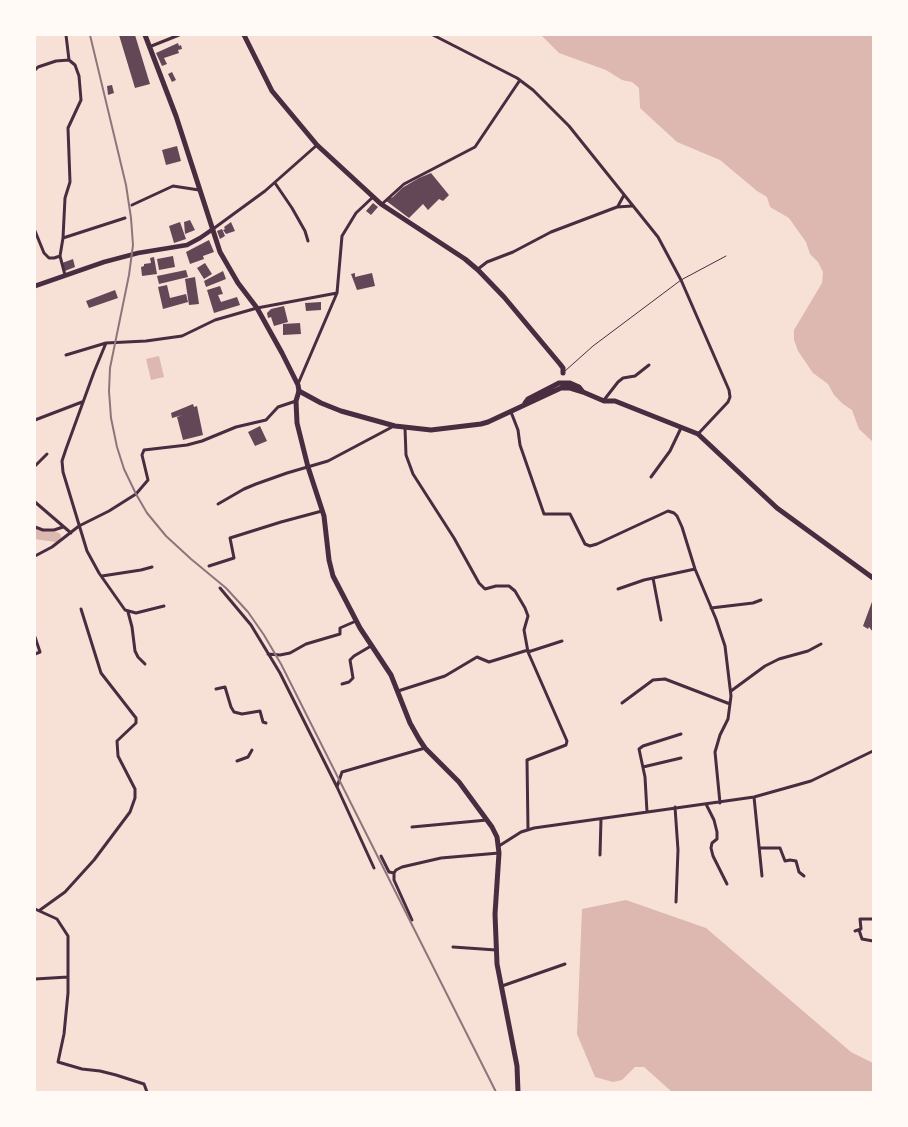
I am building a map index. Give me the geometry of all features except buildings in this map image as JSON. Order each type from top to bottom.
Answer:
[{"type":"main road","points":[[145,35],[176,116],[220,252],[257,308],[298,388],[326,405],[395,426],[431,430],[481,424],[562,388],[583,392],[604,401],[615,401],[698,434],[777,508],[873,578]]},
{"type":"main road","points":[[244,35],[272,91],[317,145],[381,204],[466,259],[478,270],[504,297],[560,364],[563,368],[563,373]]},
{"type":"main road","points":[[35,286],[125,256],[187,245],[213,229]]},
{"type":"main road","points":[[298,388],[296,401],[297,423],[322,512],[329,560],[334,576],[356,621],[392,675],[410,723],[425,748],[459,782],[488,820],[497,837],[499,853],[495,914],[496,950],[517,1066],[518,1092]]},
{"type":"street","points":[[66,35],[69,60]]},
{"type":"street","points":[[149,47],[179,35]]},
{"type":"street","points":[[433,35],[520,80],[550,106],[569,126],[658,237],[680,280],[729,390],[730,397],[728,402],[698,434]]},
{"type":"street","points":[[35,70],[38,67],[69,60],[76,65],[79,76],[81,100],[68,128],[70,182],[65,198],[60,256],[65,275]]},
{"type":"street","points":[[381,204],[404,184],[475,147],[520,80]]},
{"type":"street","points":[[213,229],[274,183],[317,145]]},
{"type":"street","points":[[274,183],[292,208],[305,231],[308,241]]},
{"type":"street","points":[[132,205],[173,186],[200,190]]},
{"type":"street","points":[[617,207],[624,195]]},
{"type":"street","points":[[298,388],[337,293],[342,236],[356,213],[373,197]]},
{"type":"street","points":[[478,270],[487,262],[513,252],[551,232],[617,207],[632,206]]},
{"type":"street","points":[[63,238],[124,218]]},
{"type":"street","points":[[35,231],[44,253],[49,258],[60,256]]},
{"type":"street","points":[[66,355],[106,343],[146,341],[182,336],[215,320],[257,308],[337,293]]},
{"type":"street","points":[[106,343],[62,461],[66,487],[87,551],[127,611],[138,657],[145,664]]},
{"type":"street","points":[[604,401],[618,382],[623,378],[635,376],[649,365]]},
{"type":"street","points":[[35,420],[83,401]]},
{"type":"street","points":[[35,556],[52,547],[79,526],[109,511],[136,494],[148,480],[142,455],[144,450],[187,445],[202,441],[236,427],[266,420],[278,407],[296,401]]},
{"type":"street","points":[[511,412],[518,430],[520,445],[544,514],[570,514],[585,544],[590,546],[606,540],[668,512],[677,516],[725,646],[731,691],[728,719],[720,735],[715,752],[720,803]]},
{"type":"street","points":[[218,504],[244,489],[287,473],[328,461],[395,426]]},
{"type":"street","points":[[651,477],[670,451],[681,427]]},
{"type":"street","points":[[405,428],[406,455],[413,474],[454,538],[479,583],[485,589],[496,586],[509,586],[516,591],[522,601],[528,616],[524,630],[528,651],[567,741],[566,745],[527,760],[528,829]]},
{"type":"street","points":[[35,466],[47,454]]},
{"type":"street","points":[[35,502],[71,532]]},
{"type":"street","points":[[209,566],[234,558],[230,538],[281,522],[322,512]]},
{"type":"street","points":[[35,527],[43,530],[54,530],[64,526]]},
{"type":"street","points":[[102,576],[140,570],[152,566]]},
{"type":"street","points":[[618,589],[653,578],[695,569]]},
{"type":"street","points":[[653,578],[662,620]]},
{"type":"street","points":[[220,588],[251,625],[280,673],[337,787],[374,868]]},
{"type":"street","points":[[711,608],[753,603],[760,600]]},
{"type":"street","points":[[127,611],[136,613],[164,606]]},
{"type":"street","points":[[40,910],[65,892],[94,860],[130,812],[135,798],[135,789],[118,756],[117,741],[136,723],[136,718],[101,673],[81,609]]},
{"type":"street","points":[[268,654],[280,655],[290,653],[306,644],[340,634],[340,628],[356,621]]},
{"type":"street","points":[[35,637],[40,652],[35,654]]},
{"type":"street","points":[[398,691],[445,676],[477,657],[489,662],[562,641]]},
{"type":"street","points":[[731,691],[765,666],[779,659],[808,651],[821,644]]},
{"type":"street","points":[[342,684],[349,682],[353,678],[350,660],[371,646]]},
{"type":"street","points":[[622,703],[652,680],[665,679],[730,704]]},
{"type":"street","points":[[216,689],[225,687],[230,707],[234,712],[242,714],[260,711],[263,722],[266,723]]},
{"type":"street","points":[[647,812],[643,767],[639,749],[680,734]]},
{"type":"street","points":[[337,787],[342,772],[425,748]]},
{"type":"street","points":[[237,761],[248,757],[252,750]]},
{"type":"street","points":[[499,846],[528,829],[754,797],[811,781],[873,751]]},
{"type":"street","points":[[643,767],[680,758]]},
{"type":"street","points":[[754,797],[762,876]]},
{"type":"street","points":[[706,804],[714,820],[718,837],[712,843],[711,848],[726,884]]},
{"type":"street","points":[[675,807],[678,850],[676,902]]},
{"type":"street","points":[[600,855],[601,819]]},
{"type":"street","points":[[412,827],[488,820]]},
{"type":"street","points":[[760,848],[780,848],[784,861],[796,861],[799,872],[804,876]]},
{"type":"street","points":[[412,920],[394,880],[396,870],[431,860],[499,853]]},
{"type":"street","points":[[381,856],[389,872],[394,873]]},
{"type":"street","points":[[35,909],[57,920],[68,936],[68,993],[64,1034],[58,1062],[82,1069],[116,1075],[144,1084],[147,1092]]},
{"type":"street","points":[[873,919],[860,919],[861,929],[857,931],[862,939],[873,941]]},
{"type":"street","points":[[453,947],[496,950]]},
{"type":"street","points":[[501,986],[565,964]]},
{"type":"street","points":[[35,979],[68,977]]},
{"type":"lane","points":[[563,373],[593,346],[680,280],[726,256]]},
{"type":"shaded area","points":[[541,35],[873,35],[873,442],[859,429],[852,410],[834,395],[828,384],[813,373],[798,351],[794,340],[794,330],[822,283],[823,272],[818,262],[810,254],[806,242],[789,218],[770,207],[767,197],[720,160],[677,142],[640,108],[639,88],[632,82],[622,80],[606,70],[559,53]]},
{"type":"shaded area","points":[[159,356],[164,377],[151,380],[146,359]]},
{"type":"shaded area","points":[[626,900],[706,928],[851,1052],[873,1063],[873,1092],[672,1092],[644,1067],[635,1067],[622,1080],[613,1082],[595,1077],[577,1034],[582,909]]},
{"type":"waterway","points":[[35,534],[56,537]]},
{"type":"railway","points":[[90,35],[126,185],[131,218],[133,245],[129,275],[110,368],[109,391],[111,418],[124,469],[147,513],[166,536],[226,588],[248,612],[264,635],[281,664],[496,1092]]}]
